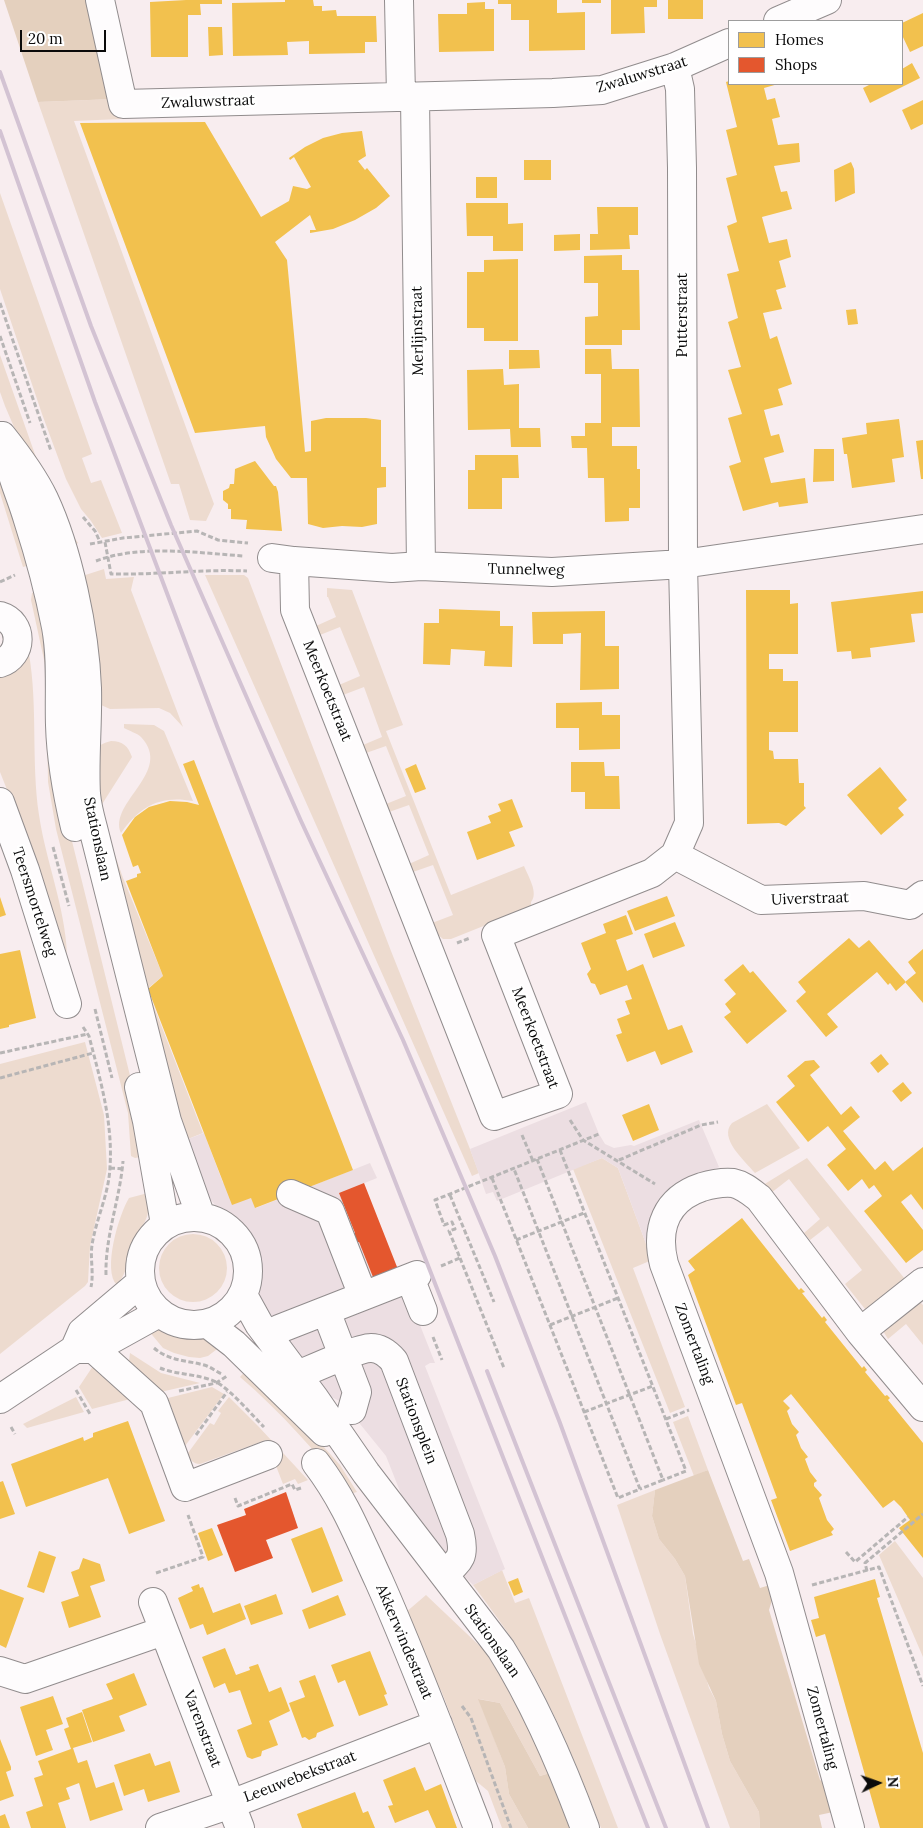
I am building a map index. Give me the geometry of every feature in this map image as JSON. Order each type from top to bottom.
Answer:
[{"type":"street","name":"Zwaluwstraat","points":[[100,0],[123,104],[554,93],[602,90],[675,67],[728,43]]},
{"type":"street","points":[[399,0],[408,97]]},
{"type":"street","points":[[780,20],[827,0]]},
{"type":"street","name":"Putterstraat","points":[[675,67],[680,89],[682,168],[683,564]]},
{"type":"street","name":"Merlijnstraat","points":[[408,97],[421,566]]},
{"type":"street","name":"Stationslaan","points":[[1,433],[25,466],[44,499],[64,557],[83,638],[87,688],[86,796],[121,976],[164,1224]]},
{"type":"street","name":"Stationslaan","points":[[1,433],[11,474],[28,519],[36,547],[56,628],[61,670],[60,724],[62,764],[69,803],[167,1121],[201,1217]]},
{"type":"street","name":"Tunnelweg","points":[[268,558],[392,568],[421,566],[552,572],[683,564],[923,529]]},
{"type":"street","name":"Meerkoetstraat","points":[[268,558],[294,610],[494,1116],[558,1094],[496,935]]},
{"type":"street","points":[[496,935],[652,873],[675,855],[689,823],[683,564]]},
{"type":"street","points":[[0,616],[11,622],[16,629],[18,637],[15,652],[10,658],[0,663]]},
{"type":"street","name":"Teersmortelweg","points":[[0,802],[25,870],[67,1004]]},
{"type":"street","name":"Uiverstraat","points":[[675,855],[761,900],[864,896],[910,905],[923,895]]},
{"type":"street","points":[[679,1198],[694,1190],[720,1183],[734,1184],[746,1188],[759,1198],[860,1332],[923,1407]]},
{"type":"street","points":[[291,1194],[330,1211],[363,1296]]},
{"type":"street","name":"Zomertaling","points":[[679,1198],[666,1216],[663,1228],[661,1241],[664,1264],[779,1573],[850,1828]]},
{"type":"street","points":[[0,1399],[84,1343],[147,1320],[174,1322],[190,1326],[208,1324],[222,1318],[234,1308],[243,1295],[248,1279],[248,1262],[242,1246],[232,1232],[218,1222],[201,1217],[182,1217],[164,1224],[152,1236],[143,1250],[139,1267],[140,1283],[147,1300],[147,1320]]},
{"type":"street","points":[[275,1333],[279,1329],[414,1276],[423,1311]]},
{"type":"street","points":[[860,1332],[923,1282]]},
{"type":"street","points":[[84,1343],[118,1302],[140,1283]]},
{"type":"street","name":"Stationslaan","points":[[243,1295],[259,1324],[298,1375],[366,1473],[492,1637],[518,1677],[551,1743],[585,1828]]},
{"type":"street","points":[[326,1311],[357,1392],[352,1410]]},
{"type":"street","name":"Stationslaan","points":[[208,1324],[234,1344],[366,1473]]},
{"type":"street","points":[[84,1343],[154,1403],[186,1487],[268,1456]]},
{"type":"street","name":"Stationsplein","points":[[298,1375],[364,1349],[372,1348],[384,1352],[394,1362],[460,1534],[463,1550],[462,1556],[444,1574]]},
{"type":"street","name":"Akkerwindestraat","points":[[322,1470],[344,1505],[384,1592],[478,1828]]},
{"type":"street","name":"Varenstraat","points":[[153,1602],[235,1816]]},
{"type":"street","points":[[0,1671],[25,1679],[163,1631]]},
{"type":"street","name":"Leeuwebekstraat","points":[[160,1828],[235,1816],[438,1724]]},
{"type":"path","points":[[0,303],[52,454]]},
{"type":"path","points":[[79,512],[95,532],[100,542]]},
{"type":"path","points":[[64,557],[75,553],[80,548],[100,542],[197,531],[268,558]]},
{"type":"path","points":[[105,542],[111,574],[149,575],[202,570],[268,558]]},
{"type":"path","points":[[127,553],[184,553],[268,558]]},
{"type":"path","points":[[0,582],[18,574],[20,579]]},
{"type":"path","points":[[51,838],[70,912]]},
{"type":"path","points":[[431,953],[482,933],[496,935]]},
{"type":"path","points":[[94,1004],[113,1081]]},
{"type":"path","points":[[0,1052],[88,1034],[107,1110],[110,1137],[110,1168]]},
{"type":"path","points":[[0,1078],[93,1053]]},
{"type":"path","points":[[618,1160],[701,1125],[718,1122]]},
{"type":"path","points":[[521,1131],[562,1222],[664,1480]]},
{"type":"path","points":[[504,1368],[448,1231],[455,1229],[452,1222],[444,1225],[435,1200],[599,1134]]},
{"type":"path","points":[[584,1140],[679,1198]]},
{"type":"path","points":[[492,1178],[618,1498],[686,1471],[560,1150]]},
{"type":"path","points":[[118,1302],[110,1290],[106,1278],[105,1254],[120,1190],[124,1155]]},
{"type":"path","points":[[514,1169],[640,1489]]},
{"type":"path","points":[[450,1194],[494,1302]]},
{"type":"path","points":[[516,1240],[584,1213]]},
{"type":"path","points":[[414,1276],[460,1258]]},
{"type":"path","points":[[550,1324],[618,1298]]},
{"type":"path","points":[[147,1320],[148,1343],[161,1354],[176,1360],[208,1366],[233,1381]]},
{"type":"path","points":[[149,1398],[216,1383],[227,1392],[176,1462]]},
{"type":"path","points":[[584,1412],[653,1386]]},
{"type":"path","points":[[76,1390],[90,1414]]},
{"type":"path","points":[[11,1427],[15,1434]]},
{"type":"path","points":[[225,1472],[238,1506],[292,1484],[295,1490],[322,1470]]},
{"type":"path","points":[[153,1602],[144,1577],[202,1557],[187,1514],[186,1487]]},
{"type":"path","points":[[867,1571],[865,1563],[923,1514]]},
{"type":"path","points":[[846,1552],[855,1562],[908,1517]]},
{"type":"path","points":[[785,1593],[879,1567],[923,1686]]},
{"type":"shaded area","points":[[4,0],[88,0],[114,99],[38,102]]},
{"type":"shaded area","points":[[114,99],[121,119],[74,121],[214,504],[206,521],[190,520],[179,484],[171,484],[38,102]]},
{"type":"shaded area","points":[[0,193],[92,454],[82,458],[91,483],[101,480],[122,533],[102,538],[81,509],[66,479],[42,414],[0,289]]},
{"type":"shaded area","points":[[0,355],[44,480],[65,523],[78,543],[74,546],[23,448],[5,406],[0,392]]},
{"type":"shaded area","points":[[0,467],[34,564],[23,567],[0,493]]},
{"type":"shaded area","points":[[104,569],[106,579],[134,577],[131,590],[183,727],[170,713],[159,708],[110,709],[101,705],[96,697],[76,578]]},
{"type":"shaded area","points":[[205,575],[244,575],[248,578],[391,951],[479,1173],[472,1176]]},
{"type":"shaded area","points":[[327,588],[352,590],[403,725],[386,731],[451,895],[524,866],[534,894],[531,907],[451,939],[443,939],[437,934],[432,923],[453,915],[433,865],[413,872],[409,864],[429,855],[409,805],[389,812],[386,804],[406,796],[386,746],[366,753],[363,745],[382,737],[364,687],[343,695],[339,685],[360,676],[340,627],[320,635],[316,626],[336,617],[327,597]]},
{"type":"shaded area","points":[[40,590],[68,825],[141,1120],[146,1156],[135,1158],[131,1156],[128,1113],[56,829],[48,782],[46,669],[31,600],[32,593]]},
{"type":"shaded area","points":[[29,654],[32,674],[35,775],[39,815],[63,919],[67,954],[43,880],[0,772],[0,677],[10,674]]},
{"type":"shaded area","points":[[124,724],[154,725],[164,731],[193,801],[161,801],[143,809],[121,833],[119,821],[123,810],[146,775],[150,762],[149,750],[141,737],[124,728]]},
{"type":"shaded area","points":[[111,741],[125,745],[132,757],[99,809],[123,878],[163,976],[147,989],[203,1133],[183,1141],[172,1111],[96,807],[93,779],[95,751],[104,743]]},
{"type":"shaded area","points":[[85,1042],[104,1115],[107,1169],[90,1246],[88,1282],[0,1354],[0,1064]]},
{"type":"shaded area","points":[[586,1102],[605,1144],[614,1148],[634,1146],[699,1120],[719,1167],[690,1179],[652,1260],[618,1168],[602,1158],[497,1201],[493,1192],[486,1194],[470,1149]]},
{"type":"shaded area","points":[[767,1104],[800,1148],[755,1173],[734,1149],[728,1135],[729,1129],[732,1123]]},
{"type":"shaded area","points":[[204,1133],[223,1183],[242,1176],[256,1208],[370,1163],[377,1178],[340,1193],[355,1233],[347,1236],[350,1245],[359,1242],[375,1282],[399,1272],[435,1363],[425,1366],[505,1569],[473,1585],[463,1575],[403,1499],[386,1456],[343,1403],[322,1392],[293,1357],[256,1291],[258,1259],[251,1241],[240,1224],[217,1207],[210,1199],[201,1184],[183,1141]]},
{"type":"shaded area","points":[[602,1158],[618,1168],[652,1260],[633,1268],[685,1407],[670,1413],[573,1169]]},
{"type":"shaded area","points":[[807,1158],[909,1284],[872,1310],[865,1309],[845,1284],[862,1270],[828,1226],[810,1240],[804,1233],[820,1219],[789,1179],[771,1193],[763,1185]]},
{"type":"shaded area","points":[[148,1193],[147,1218],[135,1241],[125,1272],[117,1285],[111,1268],[114,1242],[121,1216],[129,1198]]},
{"type":"shaded area","points":[[193,1234],[206,1237],[217,1244],[224,1255],[227,1268],[224,1281],[217,1292],[206,1299],[193,1302],[180,1299],[169,1292],[162,1281],[159,1268],[162,1255],[169,1244],[180,1237]]},
{"type":"shaded area","points":[[920,1302],[923,1305],[923,1345],[906,1324],[888,1339],[883,1331]]},
{"type":"shaded area","points":[[156,1329],[193,1334],[221,1346],[208,1356],[200,1358],[189,1357],[163,1348],[148,1330]]},
{"type":"shaded area","points":[[130,1353],[161,1373],[200,1383],[156,1393],[128,1369]]},
{"type":"shaded area","points":[[93,1366],[134,1398],[92,1409],[79,1387]]},
{"type":"shaded area","points":[[248,1368],[340,1465],[357,1492],[350,1494],[298,1433],[240,1377]]},
{"type":"shaded area","points":[[212,1387],[224,1394],[185,1446],[168,1398]]},
{"type":"shaded area","points":[[76,1397],[84,1412],[27,1428],[23,1424]]},
{"type":"shaded area","points":[[229,1397],[308,1480],[298,1484],[295,1479],[283,1484],[266,1440],[200,1464],[192,1461],[188,1453],[210,1423],[214,1425],[221,1413],[218,1411]]},
{"type":"shaded area","points":[[688,1416],[708,1470],[694,1476],[673,1422]]},
{"type":"shaded area","points":[[708,1470],[743,1561],[749,1559],[760,1588],[770,1585],[773,1597],[769,1610],[820,1780],[831,1787],[838,1811],[819,1815],[822,1828],[760,1828],[759,1812],[730,1761],[722,1734],[716,1701],[699,1664],[685,1576],[675,1559],[659,1539],[652,1516],[655,1490]]},
{"type":"shaded area","points":[[655,1490],[652,1516],[659,1539],[675,1559],[685,1576],[693,1634],[709,1688],[716,1701],[722,1734],[730,1761],[759,1812],[760,1828],[730,1828],[660,1634],[617,1505]]},
{"type":"shaded area","points":[[895,1541],[923,1578],[923,1657],[879,1555]]},
{"type":"shaded area","points":[[502,1570],[515,1603],[529,1598],[618,1828],[601,1828],[570,1750],[543,1693],[512,1639],[473,1585]]},
{"type":"shaded area","points":[[426,1595],[485,1651],[508,1688],[550,1773],[540,1776],[500,1703],[479,1699],[505,1767],[509,1794],[528,1828],[502,1828],[488,1791],[476,1781],[441,1690],[436,1689],[405,1613]]},
{"type":"shaded area","points":[[478,1699],[500,1703],[540,1776],[550,1773],[570,1828],[528,1828],[509,1794],[505,1767]]},
{"type":"building: Homes","points":[[222,0],[222,4],[200,4],[201,15],[188,15],[188,57],[151,57],[150,2]]},
{"type":"building: Homes","points":[[285,0],[313,0],[314,6],[322,6],[322,11],[336,10],[337,16],[376,16],[377,42],[365,42],[365,53],[309,54],[309,41],[287,42],[288,55],[233,56],[232,3],[285,2]]},
{"type":"building: Homes","points":[[498,0],[557,0],[557,13],[585,12],[585,50],[529,51],[529,20],[511,20],[511,4],[498,4]]},
{"type":"building: Homes","points":[[582,0],[601,0],[601,3],[582,3]]},
{"type":"building: Homes","points":[[611,0],[657,0],[657,7],[644,7],[645,33],[611,34]]},
{"type":"building: Homes","points":[[668,0],[703,0],[703,19],[668,19]]},
{"type":"building: Homes","points":[[485,2],[485,9],[494,9],[494,51],[439,52],[438,14],[467,14],[467,3]]},
{"type":"building: Homes","points":[[923,13],[923,46],[910,52],[903,37],[903,23]]},
{"type":"building: Homes","points":[[208,27],[222,27],[223,55],[209,56]]},
{"type":"building: Homes","points":[[912,63],[920,78],[870,103],[863,88],[869,85],[903,85],[903,68]]},
{"type":"building: Homes","points":[[728,81],[728,85],[774,85],[764,88],[767,100],[775,98],[780,117],[772,119],[778,145],[799,143],[800,162],[774,166],[781,192],[787,191],[792,209],[762,217],[769,243],[787,239],[791,257],[779,261],[786,287],[776,290],[782,309],[763,313],[770,339],[777,336],[792,384],[778,389],[783,405],[764,410],[771,436],[779,434],[784,452],[764,458],[771,483],[805,478],[808,503],[779,507],[778,502],[743,511],[729,466],[741,462],[728,418],[742,414],[728,370],[741,367],[728,322],[738,318],[727,274],[739,271],[727,226],[737,222],[726,178],[737,175],[726,130],[737,127],[726,82]]},
{"type":"building: Homes","points":[[923,100],[923,124],[911,130],[902,110]]},
{"type":"building: Homes","points":[[205,122],[261,217],[289,201],[293,186],[307,189],[311,187],[294,157],[290,160],[289,158],[323,138],[342,133],[362,131],[366,156],[358,161],[365,170],[367,168],[390,196],[376,208],[355,220],[333,229],[310,233],[310,230],[316,230],[310,215],[275,242],[287,260],[305,452],[311,451],[311,421],[326,418],[381,420],[381,467],[386,467],[386,487],[377,488],[377,524],[362,527],[342,526],[323,528],[308,524],[307,478],[291,478],[276,459],[266,437],[265,426],[195,433],[80,123]]},
{"type":"building: Homes","points":[[524,160],[551,160],[551,180],[524,180]]},
{"type":"building: Homes","points":[[851,162],[854,169],[855,193],[835,202],[834,170]]},
{"type":"building: Homes","points":[[476,177],[497,177],[497,198],[476,198]]},
{"type":"building: Homes","points":[[466,203],[508,203],[508,224],[523,223],[523,251],[493,251],[493,236],[467,236]]},
{"type":"building: Homes","points":[[597,207],[638,207],[638,235],[629,235],[630,249],[590,250],[590,234],[598,234]]},
{"type":"building: Homes","points":[[580,234],[580,250],[554,251],[554,235]]},
{"type":"building: Homes","points":[[622,255],[622,270],[639,270],[640,330],[622,330],[622,345],[585,345],[585,317],[598,316],[598,283],[584,283],[584,256]]},
{"type":"building: Homes","points":[[518,259],[518,341],[484,341],[484,328],[467,328],[467,272],[484,272],[484,260]]},
{"type":"building: Homes","points":[[856,309],[858,324],[848,325],[846,310]]},
{"type":"building: Homes","points":[[585,349],[611,349],[612,369],[639,369],[640,427],[612,427],[612,446],[637,446],[637,469],[640,469],[640,508],[629,508],[629,521],[605,522],[604,478],[588,478],[587,448],[572,448],[571,436],[585,436],[585,423],[601,423],[601,374],[585,374]]},
{"type":"building: Homes","points":[[509,350],[539,350],[540,368],[509,369]]},
{"type":"building: Homes","points":[[503,369],[504,385],[519,384],[519,428],[540,428],[541,447],[511,447],[510,429],[468,430],[467,370]]},
{"type":"building: Homes","points":[[899,419],[904,457],[892,459],[895,482],[852,488],[847,454],[844,454],[842,438],[867,434],[866,423]]},
{"type":"building: Homes","points":[[923,440],[923,479],[921,479],[916,441]]},
{"type":"building: Homes","points":[[814,449],[834,449],[834,481],[813,482]]},
{"type":"building: Homes","points":[[475,455],[518,455],[519,478],[502,478],[502,509],[468,509],[468,470],[475,470]]},
{"type":"building: Homes","points":[[255,461],[274,486],[276,486],[282,531],[246,529],[247,520],[231,519],[231,509],[228,509],[228,504],[223,500],[223,491],[229,488],[230,484],[234,484],[235,469]]},
{"type":"building: Homes","points":[[746,590],[790,590],[790,604],[798,603],[798,654],[769,654],[769,669],[783,669],[783,681],[798,681],[798,732],[769,732],[769,750],[773,751],[774,759],[798,759],[799,783],[804,783],[804,806],[806,808],[786,826],[779,823],[747,824]]},
{"type":"building: Homes","points":[[923,591],[923,613],[911,614],[915,642],[870,648],[871,657],[852,659],[851,651],[837,652],[831,602]]},
{"type":"building: Homes","points":[[439,609],[500,611],[500,626],[513,626],[512,667],[484,666],[485,651],[451,649],[450,665],[423,664],[424,623],[439,623]]},
{"type":"building: Homes","points":[[605,611],[605,646],[619,646],[619,689],[580,690],[581,633],[563,634],[563,644],[533,644],[532,612]]},
{"type":"building: Homes","points":[[602,702],[602,715],[620,715],[620,749],[579,750],[579,728],[556,728],[556,703]]},
{"type":"building: Homes","points":[[194,760],[353,1170],[255,1208],[251,1198],[232,1205],[148,989],[163,976],[126,881],[137,877],[137,874],[141,873],[138,865],[133,867],[122,835],[135,817],[149,807],[170,801],[199,805],[183,764]]},
{"type":"building: Homes","points":[[571,762],[604,762],[605,776],[619,776],[620,809],[585,809],[585,792],[571,792]]},
{"type":"building: Homes","points":[[416,764],[426,789],[415,793],[405,769]]},
{"type":"building: Homes","points":[[880,767],[907,800],[898,808],[904,815],[881,835],[847,795]]},
{"type":"building: Homes","points":[[512,799],[523,827],[509,832],[515,846],[477,860],[467,832],[491,823],[488,816],[501,811],[498,804]]},
{"type":"building: Homes","points":[[667,896],[675,916],[635,931],[627,911]]},
{"type":"building: Homes","points":[[0,897],[6,915],[0,917]]},
{"type":"building: Homes","points":[[626,915],[633,934],[616,940],[627,971],[643,964],[668,1030],[682,1025],[693,1052],[661,1065],[655,1051],[627,1062],[616,1035],[622,1033],[617,1019],[630,1014],[625,1001],[632,999],[627,985],[600,995],[595,984],[591,983],[587,974],[591,969],[581,943],[606,933],[603,924]]},
{"type":"building: Homes","points":[[675,922],[685,946],[653,958],[644,934]]},
{"type":"building: Homes","points":[[849,938],[859,948],[869,940],[906,982],[896,991],[877,972],[827,1014],[838,1027],[826,1037],[796,1001],[806,992],[798,982]]},
{"type":"building: Homes","points":[[923,949],[923,1003],[905,982],[916,973],[908,962]]},
{"type":"building: Homes","points":[[20,950],[36,1018],[0,1029],[0,954]]},
{"type":"building: Homes","points":[[743,964],[750,973],[753,971],[787,1011],[747,1044],[724,1017],[731,1012],[725,1004],[736,994],[724,980]]},
{"type":"building: Homes","points":[[881,1054],[889,1064],[878,1073],[870,1063]]},
{"type":"building: Homes","points":[[814,1060],[820,1067],[810,1075],[841,1115],[851,1106],[860,1117],[843,1131],[875,1170],[885,1161],[893,1171],[923,1147],[923,1210],[911,1194],[901,1202],[923,1230],[923,1250],[906,1263],[864,1211],[882,1196],[874,1185],[869,1189],[862,1179],[848,1191],[827,1165],[846,1149],[828,1126],[808,1142],[776,1102],[795,1086],[787,1076],[805,1061]]},
{"type":"building: Homes","points":[[903,1082],[912,1093],[901,1102],[892,1091]]},
{"type":"building: Homes","points":[[649,1104],[659,1130],[633,1141],[622,1115]]},
{"type":"building: Homes","points":[[742,1218],[799,1290],[801,1288],[805,1292],[802,1293],[822,1318],[824,1316],[827,1320],[825,1322],[862,1368],[864,1366],[867,1370],[865,1372],[885,1396],[887,1395],[890,1398],[888,1400],[923,1443],[923,1558],[899,1528],[910,1520],[901,1507],[894,1500],[883,1508],[791,1394],[783,1401],[790,1408],[787,1411],[792,1424],[799,1432],[796,1435],[801,1448],[808,1457],[805,1459],[810,1472],[817,1481],[814,1483],[814,1486],[822,1495],[819,1498],[827,1520],[834,1529],[831,1532],[833,1535],[790,1551],[771,1500],[777,1498],[742,1403],[736,1405],[688,1275],[695,1270],[688,1261]]},
{"type":"building: Homes","points":[[128,1421],[165,1521],[129,1534],[108,1478],[26,1507],[11,1464],[83,1437],[84,1441],[93,1437],[93,1433]]},
{"type":"building: Homes","points":[[3,1481],[15,1514],[0,1519],[0,1482]]},
{"type":"building: Homes","points":[[322,1527],[343,1581],[312,1593],[291,1539]]},
{"type":"building: Homes","points":[[212,1528],[223,1555],[208,1561],[198,1533]]},
{"type":"building: Homes","points":[[39,1551],[56,1557],[44,1593],[27,1587]]},
{"type":"building: Homes","points":[[83,1558],[100,1564],[105,1581],[90,1586],[101,1617],[69,1628],[61,1602],[79,1596],[71,1572],[79,1569]]},
{"type":"building: Homes","points":[[518,1578],[523,1592],[514,1596],[508,1582]]},
{"type":"building: Homes","points":[[875,1579],[880,1597],[877,1598],[923,1753],[923,1828],[880,1828],[825,1634],[816,1637],[811,1620],[819,1618],[814,1597]]},
{"type":"building: Homes","points":[[199,1584],[200,1588],[203,1587],[213,1613],[240,1603],[246,1619],[207,1635],[203,1624],[190,1629],[178,1598],[193,1591],[191,1587]]},
{"type":"building: Homes","points":[[0,1589],[24,1598],[6,1648],[0,1645]]},
{"type":"building: Homes","points":[[276,1594],[283,1614],[251,1625],[244,1606]]},
{"type":"building: Homes","points":[[338,1595],[346,1615],[309,1629],[302,1610]]},
{"type":"building: Homes","points":[[225,1648],[236,1675],[250,1670],[249,1667],[258,1664],[269,1692],[281,1687],[290,1711],[269,1721],[278,1745],[262,1751],[261,1756],[252,1759],[247,1757],[237,1730],[252,1724],[240,1690],[229,1693],[225,1683],[214,1688],[202,1657]]},
{"type":"building: Homes","points":[[370,1651],[387,1694],[384,1695],[388,1705],[359,1716],[345,1680],[338,1683],[331,1665]]},
{"type":"building: Homes","points":[[134,1673],[147,1705],[119,1716],[125,1731],[93,1742],[82,1710],[113,1699],[106,1684]]},
{"type":"building: Homes","points":[[315,1675],[334,1726],[317,1733],[316,1737],[309,1740],[305,1737],[302,1738],[289,1703],[305,1697],[299,1681]]},
{"type":"building: Homes","points":[[53,1696],[63,1724],[46,1730],[53,1750],[36,1756],[20,1707]]},
{"type":"building: Homes","points":[[82,1712],[92,1742],[73,1748],[78,1763],[87,1760],[96,1788],[114,1782],[123,1810],[90,1821],[79,1783],[66,1788],[70,1799],[58,1803],[66,1828],[31,1828],[26,1812],[43,1806],[34,1778],[43,1775],[38,1761],[71,1749],[64,1729],[69,1727],[66,1718]]},
{"type":"building: Homes","points":[[0,1739],[11,1767],[11,1770],[6,1772],[14,1796],[0,1801]]},
{"type":"building: Homes","points":[[150,1753],[155,1766],[170,1761],[180,1792],[148,1802],[144,1789],[124,1796],[114,1765]]},
{"type":"building: Homes","points":[[415,1767],[425,1791],[441,1784],[457,1828],[436,1828],[428,1810],[395,1823],[388,1806],[393,1805],[383,1780]]},
{"type":"building: Homes","points":[[355,1792],[363,1813],[368,1811],[375,1828],[302,1828],[297,1814]]},
{"type":"building: Homes","points":[[5,1814],[10,1828],[0,1828],[0,1816]]},
{"type":"building: Shops","points":[[364,1183],[399,1272],[375,1282],[359,1242],[350,1245],[347,1236],[355,1233],[339,1193]]},
{"type":"building: Shops","points":[[286,1492],[298,1528],[266,1540],[273,1558],[235,1572],[217,1525],[246,1515],[244,1509]]},
{"type":"railway","points":[[0,72],[91,326],[171,525],[301,821],[403,1040],[495,1256],[560,1423],[708,1828]]},
{"type":"railway","points":[[0,131],[95,402],[217,726],[648,1828]]},
{"type":"railway","points":[[487,1371],[666,1828]]}]
